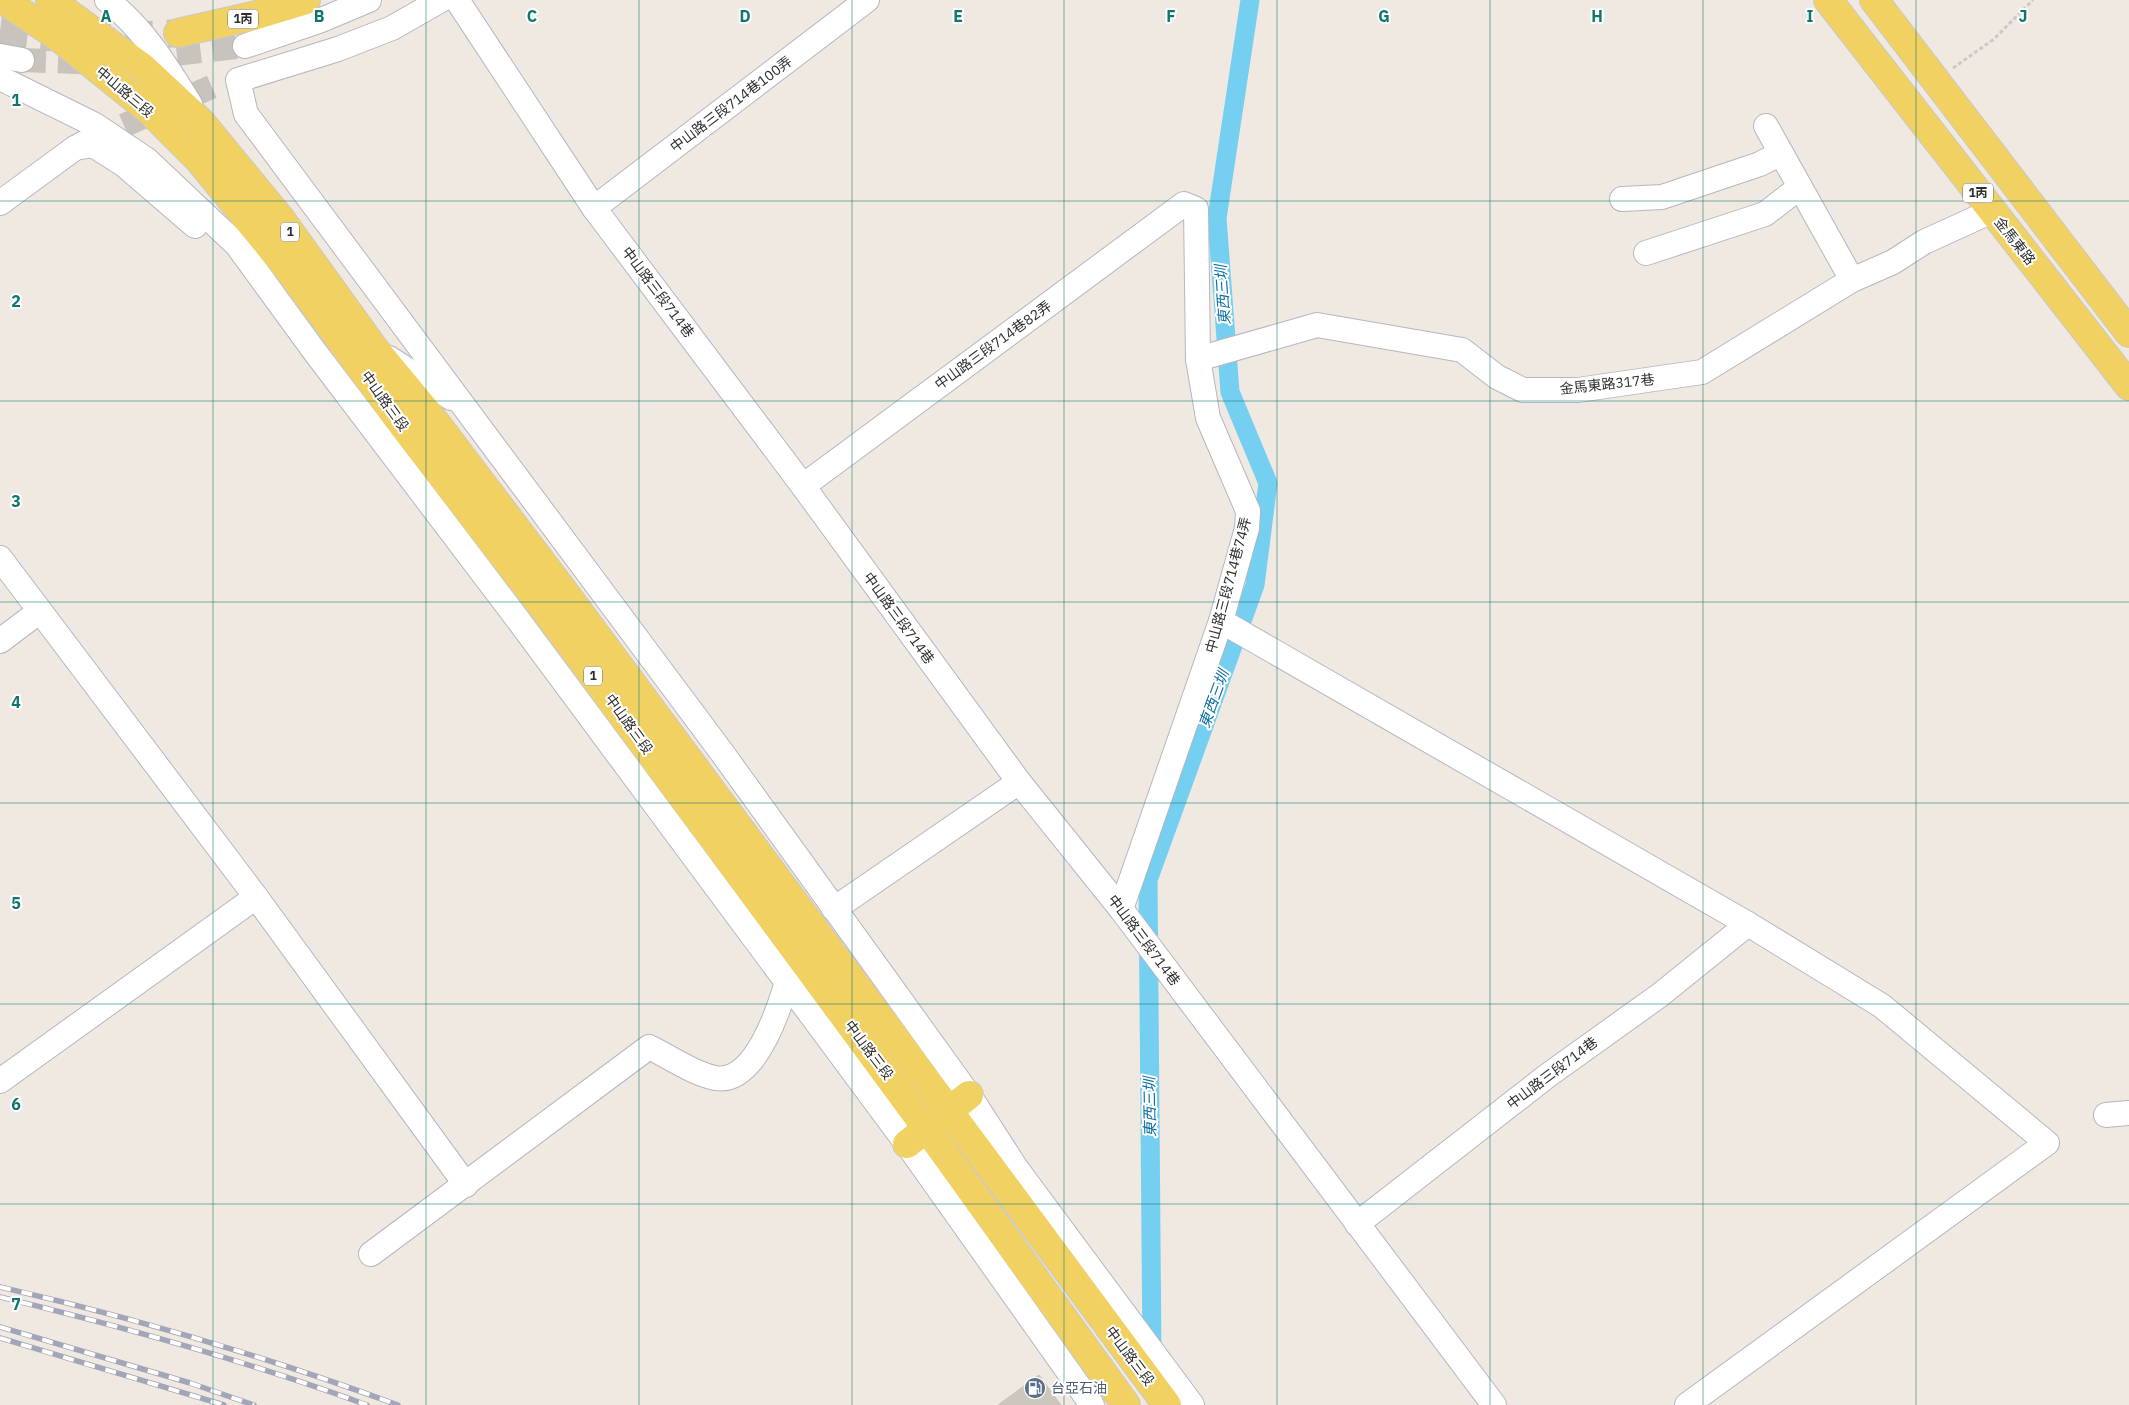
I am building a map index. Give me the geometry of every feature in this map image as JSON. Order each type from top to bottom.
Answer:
[{"type":"main road","name":"中山路三段","points":[[3,0],[57,36],[149,110],[199,160],[278,278],[405,428],[542,606],[917,1137],[1126,1405]]},
{"type":"main road","name":"1","points":[[50,0],[142,67],[201,122],[280,218],[373,347]]},
{"type":"main road","name":"1丙","points":[[178,33],[253,16],[306,0]]},
{"type":"main road","name":"金馬東路","points":[[1828,0],[2129,386]]},
{"type":"main road","name":"1丙","points":[[1874,0],[2129,333]]},
{"type":"main road","name":"中山路三段","points":[[373,347],[436,423],[959,1104],[1167,1405]]},
{"type":"main road","points":[[917,1137],[959,1104]]},
{"type":"street","points":[[107,0],[126,15],[155,48],[201,122]]},
{"type":"street","name":"1丙","points":[[245,46],[320,21],[369,0]]},
{"type":"street","name":"1","points":[[441,0],[392,28],[338,49],[228,82],[246,114],[461,404]]},
{"type":"street","name":"中山路三段714巷","points":[[457,0],[594,208],[803,486],[1019,782],[1121,910],[1494,1405]]},
{"type":"street","name":"中山路三段714巷100弄","points":[[594,208],[867,0]]},
{"type":"street","name":"中山路三段","points":[[0,78],[95,125],[147,160],[237,245],[278,278],[315,352],[516,617],[787,982],[917,1137],[1092,1405]]},
{"type":"street","points":[[1766,126],[1852,280]]},
{"type":"street","points":[[0,203],[82,144],[93,145],[123,164],[232,258],[278,278]]},
{"type":"street","points":[[1622,199],[1662,197],[1760,164],[1781,153]]},
{"type":"street","points":[[1646,253],[1765,214],[1800,187]]},
{"type":"street","name":"中山路三段714巷74弄","points":[[1121,910],[1221,621],[1247,528],[1248,511],[1208,418],[1198,359],[1196,208],[1184,204]]},
{"type":"street","name":"中山路三段714巷82弄","points":[[803,486],[1184,204]]},
{"type":"street","name":"金馬東路317巷","points":[[1198,359],[1317,325],[1462,350],[1497,376],[1523,390],[1578,390],[1702,372],[1852,280],[1893,262],[1924,242],[1992,211]]},
{"type":"street","points":[[2106,356],[2129,339]]},
{"type":"street","points":[[416,344],[430,386],[436,423]]},
{"type":"street","points":[[373,347],[430,386],[461,404]]},
{"type":"street","name":"中山路三段","points":[[461,404],[722,754],[834,909],[959,1104],[1016,1168],[1192,1405]]},
{"type":"street","points":[[0,558],[256,897],[466,1184]]},
{"type":"street","points":[[516,617],[542,606]]},
{"type":"street","points":[[0,641],[40,611]]},
{"type":"street","points":[[1221,621],[1748,924],[1882,1006],[2047,1143],[1687,1405]]},
{"type":"street","points":[[834,909],[1019,782]]},
{"type":"street","points":[[0,1081],[256,897]]},
{"type":"street","name":"中山路三段714巷","points":[[1357,1224],[1547,1076],[1660,995],[1748,924]]},
{"type":"street","points":[[371,1254],[649,1047],[701,1073],[716,1078],[727,1077],[739,1070],[752,1059],[763,1044],[776,1017],[787,982]]},
{"type":"street","points":[[2106,1115],[2129,1113]]},
{"type":"path","points":[[1936,80],[1994,39],[2032,0]]},
{"type":"building","name":"台亞石油","points":[[1039,1375],[1061,1405],[998,1405]]},
{"type":"waterway","name":"東西三圳","points":[[1152,1356],[1148,880],[1255,585],[1268,483],[1230,392],[1217,218],[1250,0]]},
{"type":"tunnel","points":[[0,31],[46,37],[104,38],[178,33]]},
{"type":"tunnel","points":[[141,58],[245,46]]},
{"type":"tunnel","points":[[22,60],[100,63]]},
{"type":"tunnel","points":[[91,140],[218,84]]},
{"type":"railway","points":[[0,1287],[151,1325],[300,1371],[398,1405]]},
{"type":"railway","points":[[0,1297],[93,1320],[231,1359],[367,1405]]},
{"type":"railway","points":[[0,1327],[190,1383],[254,1405]]},
{"type":"railway","points":[[0,1338],[224,1405]]},
{"type":"place","name":"台亞石油","points":[[1035,1388]]}]
